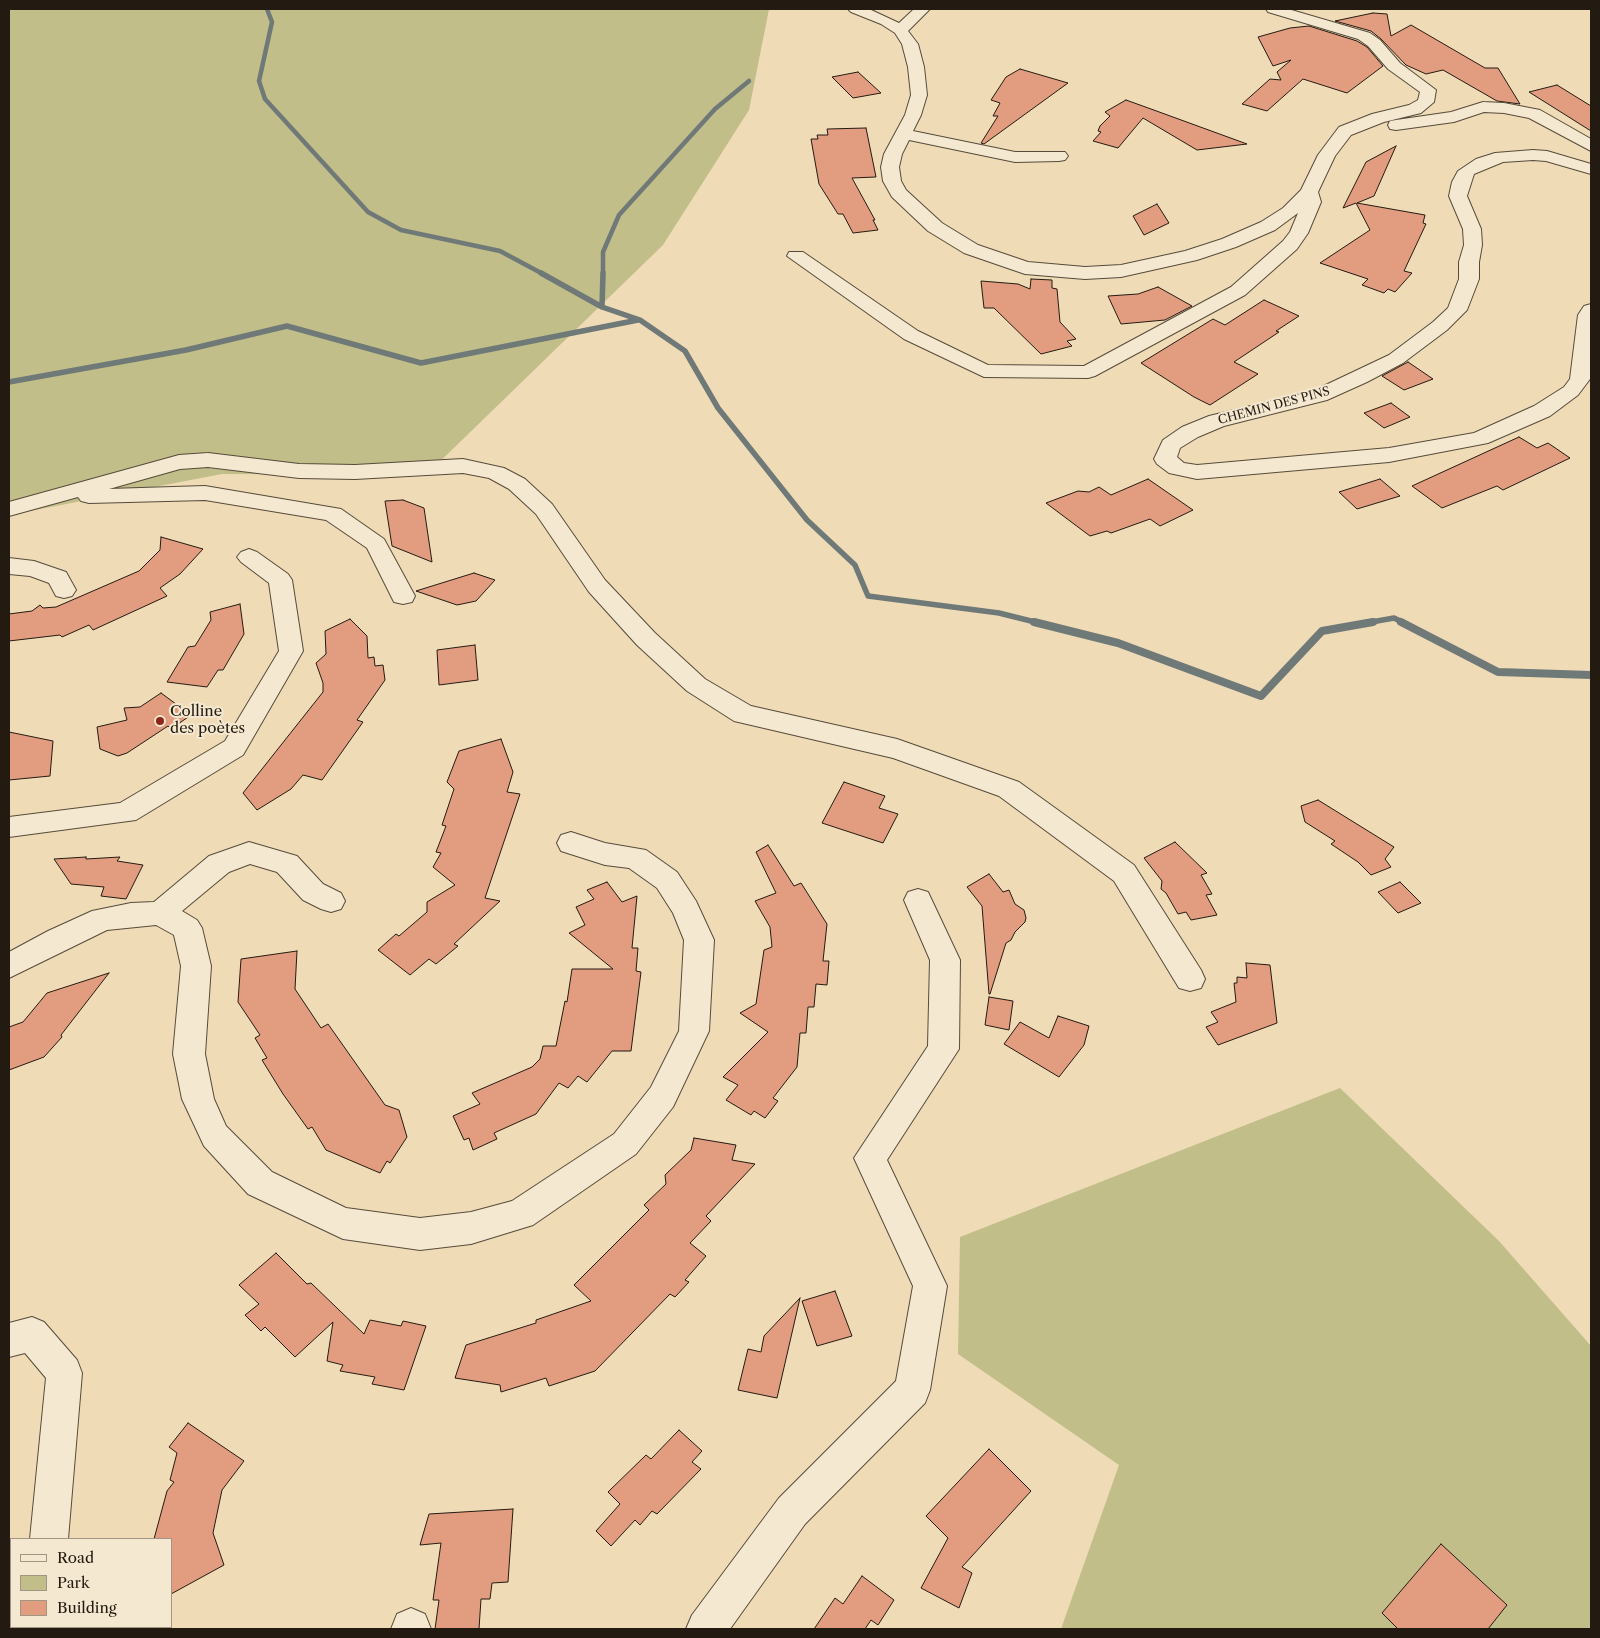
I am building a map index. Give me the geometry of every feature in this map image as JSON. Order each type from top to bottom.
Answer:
[{"type":"street","points":[[856,9],[886,21],[900,30],[910,44],[916,67],[919,94],[893,154],[890,168],[892,182],[898,193],[935,227],[970,249],[1009,264],[1044,271],[1085,273],[1121,270],[1190,256],[1229,243],[1268,226],[1289,212],[1309,192],[1327,156],[1345,131],[1378,118],[1415,109],[1426,102],[1428,90],[1394,66],[1374,43],[1364,36],[1273,9]]},
{"type":"street","points":[[900,30],[922,9]]},
{"type":"street","points":[[1327,156],[1338,154],[1378,129],[1454,117],[1483,107],[1504,108],[1534,114],[1591,146]]},
{"type":"street","points":[[903,134],[1015,157],[1038,158],[1059,156]]},
{"type":"street","name":"CHEMIN DES PINS","points":[[1591,169],[1548,156],[1533,155],[1501,157],[1467,171],[1461,182],[1458,196],[1472,229],[1469,279],[1457,310],[1440,326],[1396,359],[1320,396],[1240,414],[1190,432],[1171,444],[1165,458],[1177,468],[1197,472],[1389,455],[1480,438],[1542,412],[1572,391],[1580,379],[1588,315],[1591,310]]},
{"type":"street","points":[[796,256],[911,335],[984,371],[1088,372],[1238,292],[1290,245],[1299,233],[1312,202],[1309,192]]},
{"type":"street","points":[[9,509],[179,462],[229,462],[299,471],[355,472],[463,466],[496,473],[517,484],[544,509],[597,586],[646,639],[696,685],[743,714],[897,749],[1009,789],[1124,873],[1190,980]]},
{"type":"street","points":[[58,496],[205,493],[333,514],[376,544],[403,596]]},
{"type":"street","points":[[9,827],[126,813],[234,748],[291,651],[280,580],[249,557]]},
{"type":"street","points":[[9,566],[34,569],[58,578],[64,590]]},
{"type":"street","points":[[9,966],[58,939],[102,920],[131,914],[160,914],[187,928],[196,966],[189,1054],[198,1099],[215,1136],[260,1183],[343,1223],[420,1234],[470,1228],[521,1214],[625,1144],[662,1097],[694,1031],[699,940],[686,908],[667,880],[636,858],[605,854],[571,843]]},
{"type":"street","points":[[160,914],[219,864],[249,853],[286,864],[313,892],[331,901]]},
{"type":"street","points":[[706,1629],[792,1511],[912,1390],[930,1286],[870,1158],[943,1049],[945,960],[918,900]]},
{"type":"street","points":[[9,1340],[32,1334],[64,1373],[49,1538]]},
{"type":"green space","points":[[9,9],[769,9],[749,110],[663,245],[426,475],[222,474],[9,515]]},
{"type":"green space","points":[[1340,1088],[1499,1241],[1591,1346],[1591,1629],[1061,1629],[1119,1465],[958,1354],[960,1237]]},
{"type":"building","points":[[1373,13],[1387,14],[1391,36],[1411,25],[1485,68],[1498,68],[1520,104],[1497,101],[1443,70],[1426,74],[1406,65],[1371,31],[1335,21]]},
{"type":"building","points":[[1309,26],[1357,41],[1367,47],[1383,66],[1347,93],[1303,79],[1267,111],[1242,104],[1270,79],[1281,80],[1277,72],[1291,60],[1273,66],[1258,37],[1290,28]]},
{"type":"building","points":[[1020,69],[1068,83],[984,144],[981,143],[998,116],[993,116],[1000,103],[991,100],[1006,77]]},
{"type":"building","points":[[858,72],[881,93],[853,98],[832,77]]},
{"type":"building","points":[[1557,85],[1591,106],[1591,131],[1529,92]]},
{"type":"building","points":[[1126,100],[1247,144],[1197,150],[1143,118],[1118,148],[1093,141],[1101,132],[1098,131],[1100,126],[1110,116],[1105,112]]},
{"type":"building","points":[[866,128],[876,177],[852,178],[875,220],[873,220],[878,230],[853,233],[843,214],[838,214],[819,184],[811,139],[818,139],[817,135],[828,135],[827,129]]},
{"type":"building","points":[[1396,146],[1374,196],[1357,203],[1425,215],[1423,223],[1426,224],[1404,271],[1412,273],[1395,292],[1388,289],[1384,293],[1362,285],[1368,279],[1320,263],[1370,230],[1356,203],[1343,208],[1366,162]]},
{"type":"building","points":[[1157,204],[1169,223],[1144,235],[1133,216]]},
{"type":"building","points":[[1031,279],[1052,280],[1052,288],[1057,289],[1060,322],[1076,339],[1067,341],[1072,346],[1041,354],[994,308],[984,308],[981,281],[1018,284],[1030,289]]},
{"type":"building","points":[[1158,287],[1192,306],[1165,320],[1121,324],[1108,296],[1138,294]]},
{"type":"building","points":[[1264,300],[1299,316],[1276,331],[1279,332],[1234,362],[1258,374],[1210,405],[1141,363],[1213,319],[1225,325]]},
{"type":"building","points":[[1408,362],[1433,379],[1404,390],[1382,376]]},
{"type":"building","points":[[1391,403],[1410,417],[1384,428],[1364,413]]},
{"type":"building","points":[[1519,437],[1537,448],[1548,443],[1570,458],[1503,490],[1497,486],[1442,508],[1412,486]]},
{"type":"building","points":[[1148,479],[1193,510],[1160,526],[1150,519],[1111,533],[1107,531],[1090,536],[1046,503],[1078,491],[1089,492],[1099,487],[1111,495]]},
{"type":"building","points":[[1380,479],[1400,496],[1357,509],[1339,492]]},
{"type":"building","points":[[403,500],[424,508],[432,562],[392,546],[385,501]]},
{"type":"building","points":[[161,537],[203,549],[180,574],[160,588],[167,596],[93,630],[89,625],[62,637],[60,635],[9,641],[9,614],[32,611],[40,605],[43,608],[56,607],[139,571],[160,550]]},
{"type":"building","points":[[474,573],[495,580],[476,601],[457,605],[416,591]]},
{"type":"building","points":[[240,604],[244,634],[223,670],[218,670],[207,687],[167,682],[188,647],[195,646],[211,620],[210,612]]},
{"type":"building","points":[[350,619],[367,636],[368,658],[374,657],[375,666],[383,665],[385,680],[357,720],[363,722],[322,780],[303,775],[291,789],[257,810],[243,793],[323,692],[323,683],[316,663],[326,654],[325,631]]},
{"type":"building","points":[[475,645],[478,680],[439,685],[437,650]]},
{"type":"building","points":[[161,693],[191,715],[171,729],[168,726],[127,753],[118,756],[100,749],[97,727],[127,720],[124,708],[140,707]]},
{"type":"building","points":[[9,732],[53,741],[50,776],[9,780]]},
{"type":"building","points":[[501,739],[513,772],[507,792],[520,794],[485,898],[500,901],[454,944],[458,946],[436,964],[429,959],[410,975],[378,950],[396,934],[399,936],[427,912],[427,902],[455,885],[433,867],[441,853],[436,852],[446,826],[442,825],[454,789],[447,782],[459,751]]},
{"type":"building","points":[[844,782],[885,796],[879,808],[898,814],[883,843],[822,823]]},
{"type":"building","points":[[1318,800],[1394,847],[1385,859],[1391,867],[1371,875],[1358,862],[1331,844],[1335,841],[1305,822],[1301,806]]},
{"type":"building","points":[[1175,842],[1207,873],[1201,875],[1212,894],[1206,895],[1217,915],[1191,920],[1186,912],[1178,914],[1166,893],[1161,889],[1162,881],[1144,858]]},
{"type":"building","points":[[768,845],[794,886],[801,883],[827,924],[823,961],[829,961],[827,985],[816,984],[814,1007],[808,1007],[806,1033],[800,1033],[797,1067],[773,1098],[778,1101],[765,1118],[754,1111],[751,1115],[726,1100],[738,1085],[723,1077],[768,1032],[740,1013],[756,1004],[764,950],[772,947],[770,927],[755,901],[776,893],[756,852]]},
{"type":"building","points":[[86,857],[86,859],[120,857],[117,861],[143,865],[126,899],[101,896],[104,887],[71,884],[54,859]]},
{"type":"building","points":[[989,874],[1003,892],[1009,890],[1015,904],[1024,910],[1026,918],[1011,940],[1006,943],[990,994],[982,906],[967,887]]},
{"type":"building","points":[[607,882],[622,902],[637,896],[632,948],[638,948],[636,971],[641,972],[631,1051],[612,1051],[587,1082],[578,1076],[568,1088],[559,1083],[536,1114],[494,1133],[497,1139],[473,1150],[469,1138],[464,1140],[453,1116],[480,1104],[472,1093],[532,1067],[540,1059],[543,1046],[556,1046],[565,1001],[567,1002],[572,969],[613,969],[569,933],[585,925],[576,907],[594,899],[587,890]]},
{"type":"building","points":[[1400,882],[1421,903],[1398,913],[1378,892]]},
{"type":"building","points":[[297,951],[295,989],[321,1028],[328,1024],[385,1105],[399,1110],[407,1137],[390,1163],[387,1161],[380,1173],[326,1150],[312,1127],[308,1129],[262,1060],[267,1058],[255,1038],[260,1035],[238,1002],[241,959]]},
{"type":"building","points":[[1246,963],[1270,965],[1277,1023],[1218,1045],[1206,1027],[1218,1022],[1211,1012],[1236,1002],[1234,983],[1237,983],[1237,977],[1247,978]]},
{"type":"building","points":[[109,973],[61,1035],[62,1037],[44,1057],[9,1070],[9,1027],[23,1022],[47,993]]},
{"type":"building","points":[[989,997],[1013,1001],[1009,1030],[985,1025]]},
{"type":"building","points":[[1058,1016],[1089,1026],[1084,1045],[1059,1077],[1004,1044],[1020,1022],[1049,1038]]},
{"type":"building","points":[[694,1138],[736,1145],[732,1160],[755,1164],[706,1216],[711,1221],[690,1243],[706,1256],[685,1280],[689,1282],[675,1297],[670,1294],[595,1371],[549,1386],[546,1378],[501,1392],[500,1385],[455,1378],[466,1345],[536,1323],[536,1320],[591,1301],[574,1285],[649,1210],[644,1205],[666,1184],[665,1175],[691,1150]]},
{"type":"building","points":[[276,1253],[307,1284],[311,1283],[364,1334],[370,1320],[401,1326],[403,1321],[426,1326],[404,1390],[372,1384],[375,1377],[340,1371],[343,1365],[327,1361],[333,1322],[295,1357],[265,1327],[261,1331],[245,1315],[259,1304],[239,1285]]},
{"type":"building","points":[[835,1291],[852,1336],[817,1346],[802,1301]]},
{"type":"building","points":[[800,1298],[777,1398],[738,1390],[748,1349],[761,1352],[764,1336]]},
{"type":"building","points":[[188,1423],[244,1461],[222,1490],[213,1533],[224,1565],[172,1593],[172,1538],[154,1538],[167,1491],[174,1482],[170,1480],[177,1453],[169,1447]]},
{"type":"building","points":[[679,1430],[702,1451],[692,1462],[701,1469],[657,1514],[652,1511],[640,1525],[635,1520],[611,1546],[596,1531],[620,1504],[608,1492],[646,1455],[651,1459]]},
{"type":"building","points":[[989,1449],[1031,1491],[962,1567],[972,1573],[959,1608],[921,1588],[948,1538],[926,1516]]},
{"type":"building","points":[[513,1509],[508,1582],[492,1583],[490,1599],[481,1599],[479,1629],[435,1629],[439,1600],[433,1600],[441,1543],[420,1545],[429,1514]]},
{"type":"building","points":[[1441,1544],[1507,1605],[1488,1629],[1398,1629],[1382,1613]]},
{"type":"building","points":[[862,1576],[894,1600],[878,1625],[871,1620],[865,1629],[814,1629],[835,1598],[843,1604]]},
{"type":"waterway","points":[[267,9],[272,22],[259,81],[265,99],[368,212],[401,230],[500,251],[543,274]]},
{"type":"waterway","points":[[603,273],[603,252],[619,215],[715,109],[749,81]]},
{"type":"waterway","points":[[541,273],[602,307]]},
{"type":"waterway","points":[[602,307],[603,273]]},
{"type":"waterway","points":[[602,307],[640,320],[685,351],[718,408],[807,520],[855,565],[868,596],[999,613],[1039,623]]},
{"type":"waterway","points":[[9,382],[186,350],[287,326],[421,363],[638,320]]},
{"type":"waterway","points":[[1366,623],[1394,618],[1404,623]]},
{"type":"waterway","points":[[1034,622],[1118,643],[1261,696],[1322,631],[1373,622]]},
{"type":"waterway","points":[[1401,622],[1498,672],[1591,675]]},
{"type":"place","name":"Colline des poètes","points":[[160,721]]}]
